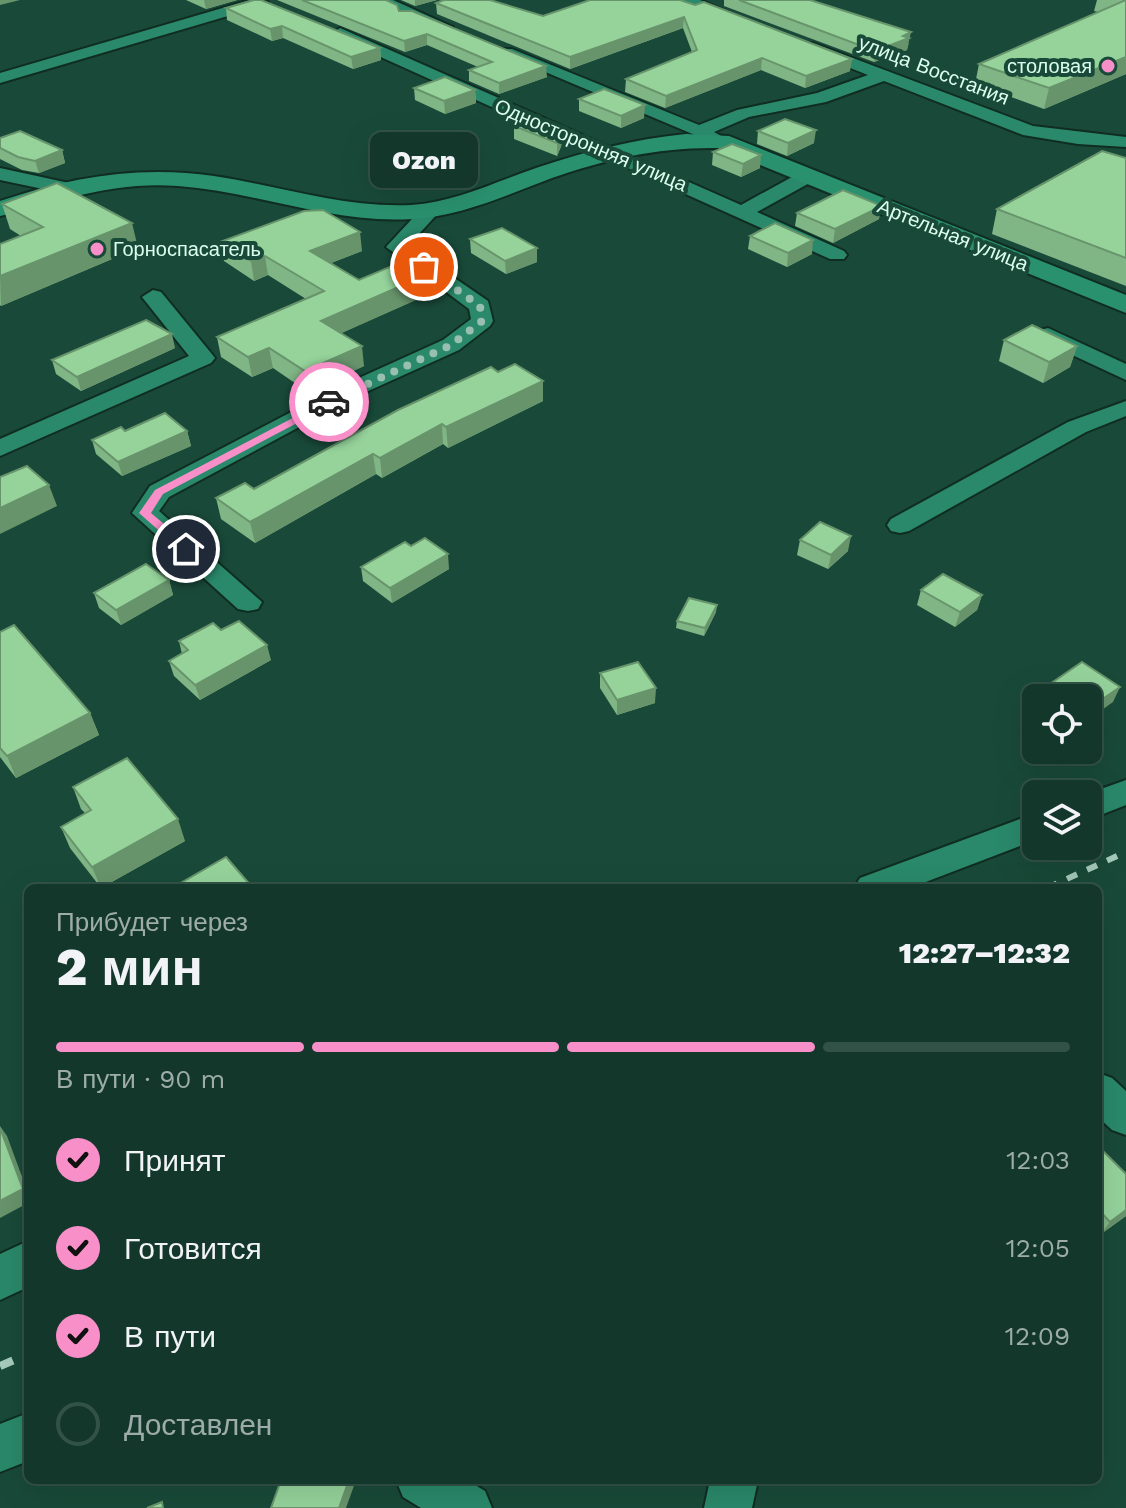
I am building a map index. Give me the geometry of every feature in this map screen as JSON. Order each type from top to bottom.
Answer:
[{"type":"main road","points":[[0,209],[62,187],[147,178],[180,179],[339,210],[375,214],[430,211],[608,154],[665,140],[711,137]]},
{"type":"main road","name":"Артельная улица","points":[[711,137],[1126,305]]},
{"type":"street","points":[[380,0],[457,32]]},
{"type":"street","points":[[686,0],[758,27]]},
{"type":"street","points":[[0,78],[263,3]]},
{"type":"street","points":[[345,35],[438,7]]},
{"type":"street","name":"Односторонняя улица","points":[[317,24],[837,255]]},
{"type":"street","name":"улица Восстания","points":[[800,43],[1029,131],[1078,139],[1126,142]]},
{"type":"street","name":"Артельная улица","points":[[485,44],[711,137]]},
{"type":"street","points":[[711,137],[715,123],[823,97],[884,75]]},
{"type":"street","points":[[0,174],[62,187]]},
{"type":"street","points":[[743,212],[808,176]]},
{"type":"street","points":[[248,602],[145,513],[159,492],[347,392],[451,345],[482,321],[480,306],[396,247],[430,211]]},
{"type":"street","points":[[0,448],[203,358],[153,297]]},
{"type":"street","points":[[1048,335],[1126,373]]},
{"type":"street","points":[[900,525],[1077,427],[1126,408]]},
{"type":"street","points":[[1102,801],[1126,792]]},
{"type":"street","points":[[883,884],[1022,831]]},
{"type":"street","points":[[1102,1095],[1126,1117]]},
{"type":"street","points":[[0,1278],[24,1265]]},
{"type":"street","points":[[0,1448],[24,1439]]},
{"type":"street","points":[[427,1484],[468,1508]]},
{"type":"street","points":[[728,1508],[733,1484]]},
{"type":"building","points":[[261,0],[380,48],[351,57],[282,26],[270,29],[226,8]]},
{"type":"building","points":[[302,0],[386,0],[397,5],[399,11],[412,11],[546,66],[499,83],[469,70],[492,62],[427,34],[404,41]]},
{"type":"building","points":[[444,0],[490,0],[543,16],[590,0],[680,0],[695,5],[704,2],[852,59],[806,76],[762,58],[666,96],[626,79],[697,50],[684,17],[570,57],[436,3]]},
{"type":"building","points":[[739,0],[810,0],[911,32],[903,36],[909,38],[875,51]]},
{"type":"building","points":[[1126,0],[1126,57],[1049,88],[979,64]]},
{"type":"building","points":[[445,77],[475,90],[444,101],[414,88]]},
{"type":"building","points":[[604,89],[645,105],[621,116],[579,99]]},
{"type":"building","points":[[535,117],[563,129],[557,143],[514,126]]},
{"type":"building","points":[[785,119],[816,130],[788,143],[758,131]]},
{"type":"building","points":[[20,131],[62,150],[35,161],[0,148],[0,138]]},
{"type":"building","points":[[732,144],[761,155],[743,164],[713,152]]},
{"type":"building","points":[[1102,151],[1126,158],[1126,258],[997,209]]},
{"type":"building","points":[[57,183],[132,223],[0,276],[0,244],[43,227],[2,204]]},
{"type":"building","points":[[843,190],[882,206],[835,229],[797,213]]},
{"type":"building","points":[[323,210],[360,232],[310,251],[359,280],[392,266],[417,279],[321,321],[362,346],[305,371],[269,348],[248,357],[217,337],[324,291],[265,256],[251,261],[220,242],[304,211]]},
{"type":"building","points":[[775,223],[813,240],[788,253],[750,236]]},
{"type":"building","points":[[502,228],[537,248],[505,261],[470,239]]},
{"type":"building","points":[[146,320],[172,334],[77,377],[52,360]]},
{"type":"building","points":[[1032,325],[1077,346],[1049,362],[1004,340]]},
{"type":"building","points":[[515,364],[543,381],[446,427],[442,424],[380,458],[373,454],[250,522],[216,498],[245,483],[254,489],[398,410],[491,367],[498,372]]},
{"type":"building","points":[[165,413],[187,431],[118,462],[92,440],[121,427],[125,431]]},
{"type":"building","points":[[27,466],[49,485],[0,508],[0,477]]},
{"type":"building","points":[[820,522],[851,536],[831,555],[800,540]]},
{"type":"building","points":[[425,538],[448,554],[390,588],[361,567],[405,542],[411,546]]},
{"type":"building","points":[[146,564],[169,580],[116,610],[94,593]]},
{"type":"building","points":[[943,574],[982,595],[960,612],[921,590]]},
{"type":"building","points":[[689,598],[717,605],[705,628],[677,621]]},
{"type":"building","points":[[239,621],[267,645],[195,685],[169,661],[188,650],[179,641],[213,623],[221,630]]},
{"type":"building","points":[[14,625],[90,713],[7,756],[0,748],[0,632]]},
{"type":"building","points":[[638,662],[656,688],[617,700],[600,673]]},
{"type":"building","points":[[1082,662],[1120,687],[1102,699],[1102,684],[1050,684]]},
{"type":"building","points":[[127,758],[178,819],[92,867],[61,827],[91,810],[73,787]]},
{"type":"building","points":[[226,857],[250,884],[179,884]]},
{"type":"building","points":[[0,1128],[23,1189],[0,1201]]},
{"type":"building","points":[[1102,1150],[1126,1174],[1126,1210],[1110,1222],[1102,1213]]},
{"type":"building","points":[[280,1484],[348,1484],[339,1508],[271,1508]]},
{"type":"building","points":[[162,1502],[163,1508],[147,1508]]},
{"type":"railway","points":[[1056,884],[1126,852]]},
{"type":"railway","points":[[0,1366],[24,1356]]},
{"type":"way so far","points":[[329,402],[451,345],[482,321],[480,306],[424,267]]},
{"type":"place","name":"столовая","points":[[1108,66]]},
{"type":"place","name":"Горноспасатель","points":[[97,249]]},
{"type":"place","name":"Ozon","points":[[424,267]]},
{"type":"route","points":[[186,549],[145,513],[159,492],[329,402]]}]
